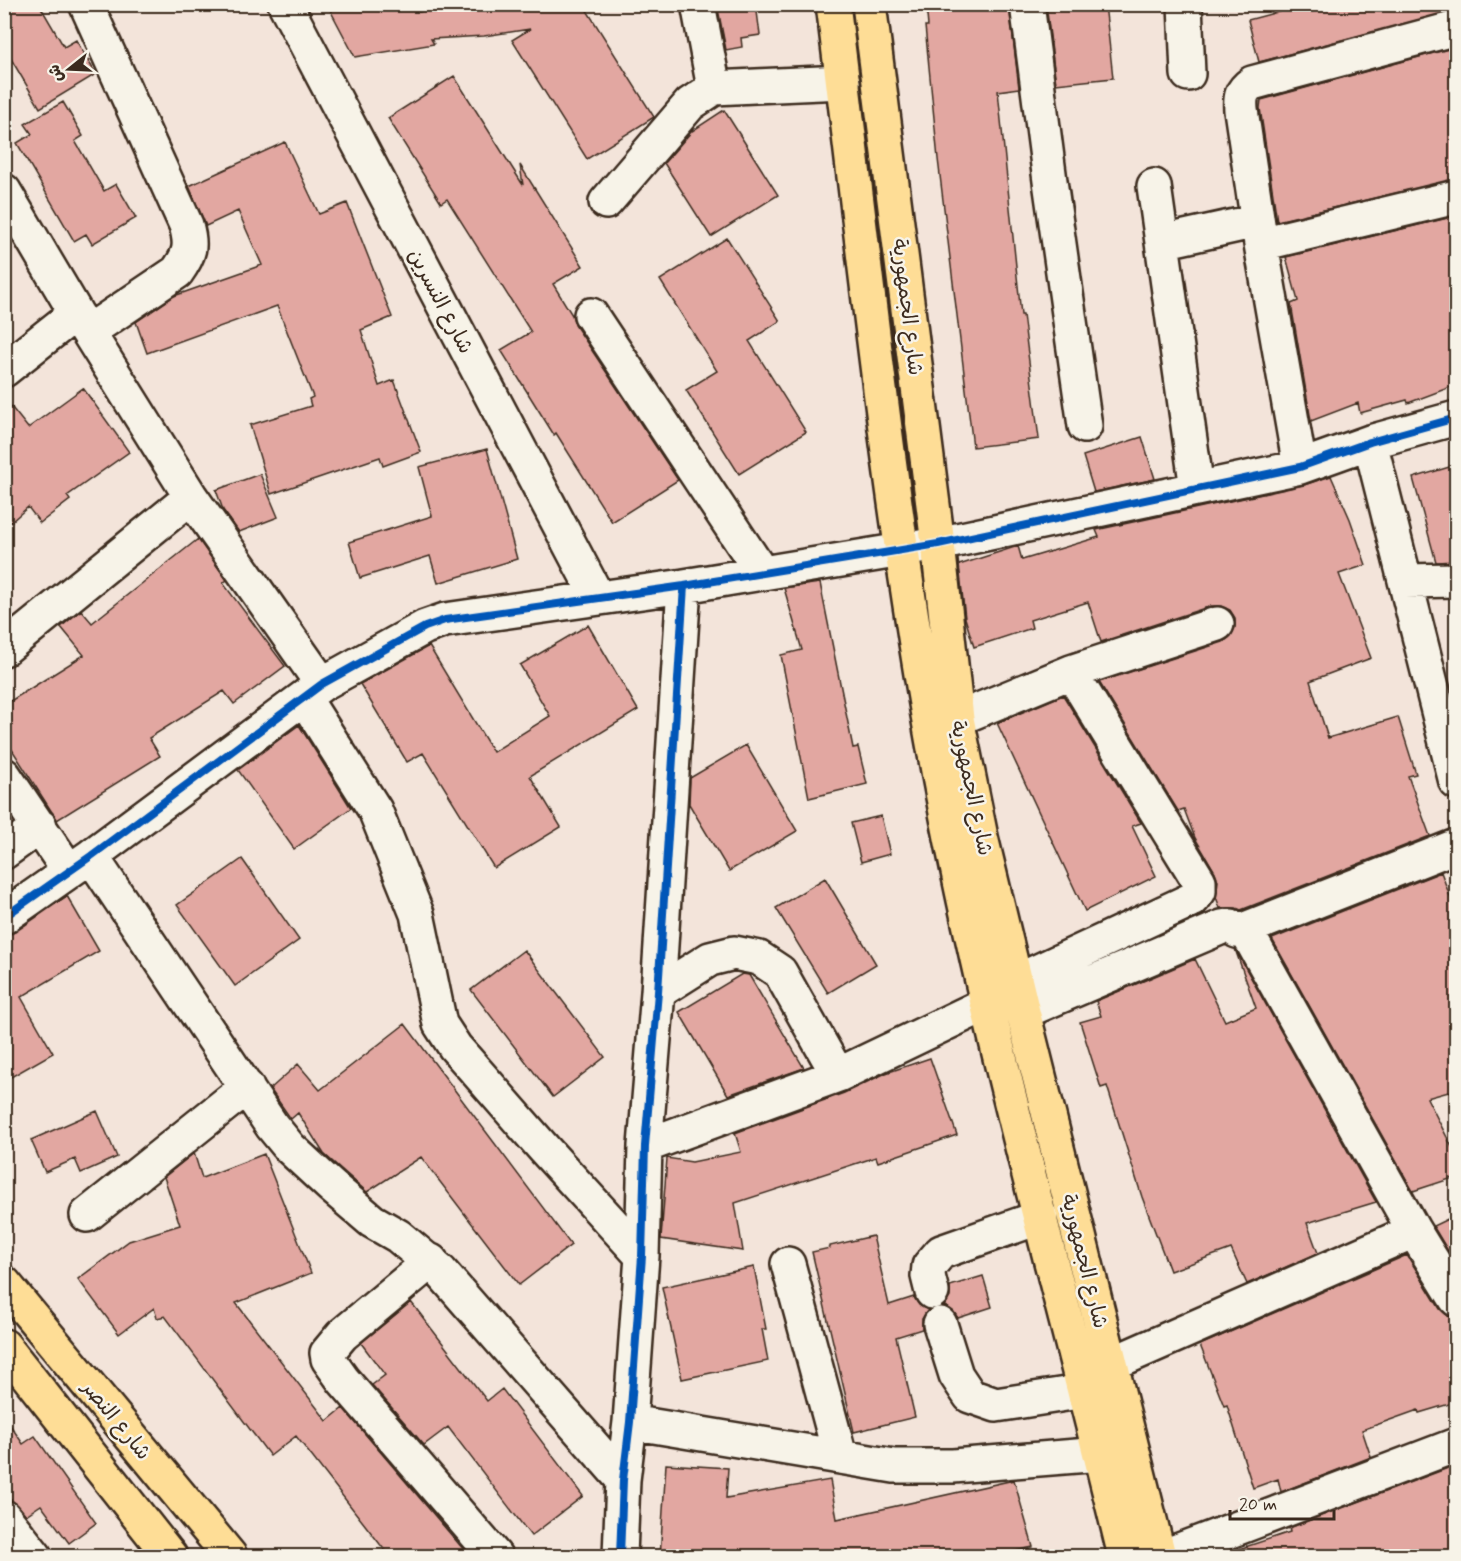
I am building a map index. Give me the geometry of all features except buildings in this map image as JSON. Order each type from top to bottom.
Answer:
[{"type":"main road","name":"شارع الجمهورية","points":[[834,4],[900,550],[942,792],[986,1004],[1101,1454],[1125,1557]]},
{"type":"main road","name":"شارع الجمهورية","points":[[869,4],[938,544],[957,720],[981,837],[1023,1012],[1162,1557]]},
{"type":"main road","name":"شارع النصر","points":[[4,1283],[230,1557]]},
{"type":"main road","name":"شارع النصر","points":[[4,1347],[170,1557]]},
{"type":"street","points":[[4,370],[82,322],[177,272],[187,258],[190,240],[186,225],[86,4]]},
{"type":"street","name":"شارع النسرين","points":[[285,4],[598,598]]},
{"type":"street","points":[[699,4],[714,88]]},
{"type":"street","points":[[1027,4],[1085,426]]},
{"type":"street","points":[[1185,4],[1188,74]]},
{"type":"street","points":[[1299,467],[1259,233],[1240,110],[1240,96],[1252,83],[1456,28]]},
{"type":"street","points":[[606,202],[690,104],[714,88],[843,82]]},
{"type":"street","points":[[1154,186],[1197,489]]},
{"type":"street","points":[[4,191],[82,322],[313,691],[375,810],[417,914],[440,1024],[455,1047],[642,1256]]},
{"type":"street","points":[[1162,242],[1259,233],[1456,197]]},
{"type":"street","points":[[591,315],[762,573]]},
{"type":"street","points":[[4,917],[80,864],[313,691],[425,627],[445,620],[684,586],[938,544],[1299,467],[1370,442],[1456,418]]},
{"type":"street","points":[[1370,442],[1456,782]]},
{"type":"street","points":[[4,649],[191,497]]},
{"type":"street","points":[[1405,581],[1456,580]]},
{"type":"street","points":[[620,1557],[623,1480],[630,1422],[642,1256],[645,1146],[658,992],[684,586]]},
{"type":"street","points":[[957,720],[1071,672],[1217,624]]},
{"type":"street","points":[[1017,981],[1193,899],[1199,891],[1199,881],[1071,672]]},
{"type":"street","points":[[4,775],[40,826],[80,864],[284,1140],[331,1186],[372,1221],[398,1236],[431,1262],[623,1480]]},
{"type":"street","points":[[4,852],[40,826]]},
{"type":"street","points":[[1023,1012],[1222,927],[1231,926],[1237,931],[1245,929],[1456,846]]},
{"type":"street","points":[[1245,929],[1414,1231],[1456,1299]]},
{"type":"street","points":[[658,992],[710,959],[734,953],[759,958],[780,972],[838,1075]]},
{"type":"street","points":[[645,1146],[838,1075],[986,1004]]},
{"type":"street","points":[[87,1215],[247,1088]]},
{"type":"street","points":[[932,1292],[928,1276],[929,1266],[941,1252],[1041,1217]]},
{"type":"street","points":[[1111,1364],[1414,1231]]},
{"type":"street","points":[[431,1262],[342,1335],[327,1353],[328,1359],[350,1389],[495,1557]]},
{"type":"street","points":[[788,1264],[840,1456]]},
{"type":"street","points":[[940,1324],[956,1375],[970,1396],[996,1405],[1085,1391]]},
{"type":"street","points":[[630,1422],[894,1466],[953,1466],[1101,1454]]},
{"type":"street","points":[[1162,1557],[1456,1445]]},
{"type":"street","points":[[4,1517],[35,1557]]},
{"type":"cycle path","points":[[4,917],[91,856],[322,684],[425,627],[445,620],[684,586],[938,544],[1300,467],[1370,442],[1456,418]]},
{"type":"cycle path","points":[[620,1556],[623,1480],[630,1422],[642,1256],[645,1146],[658,992],[684,586]]}]
